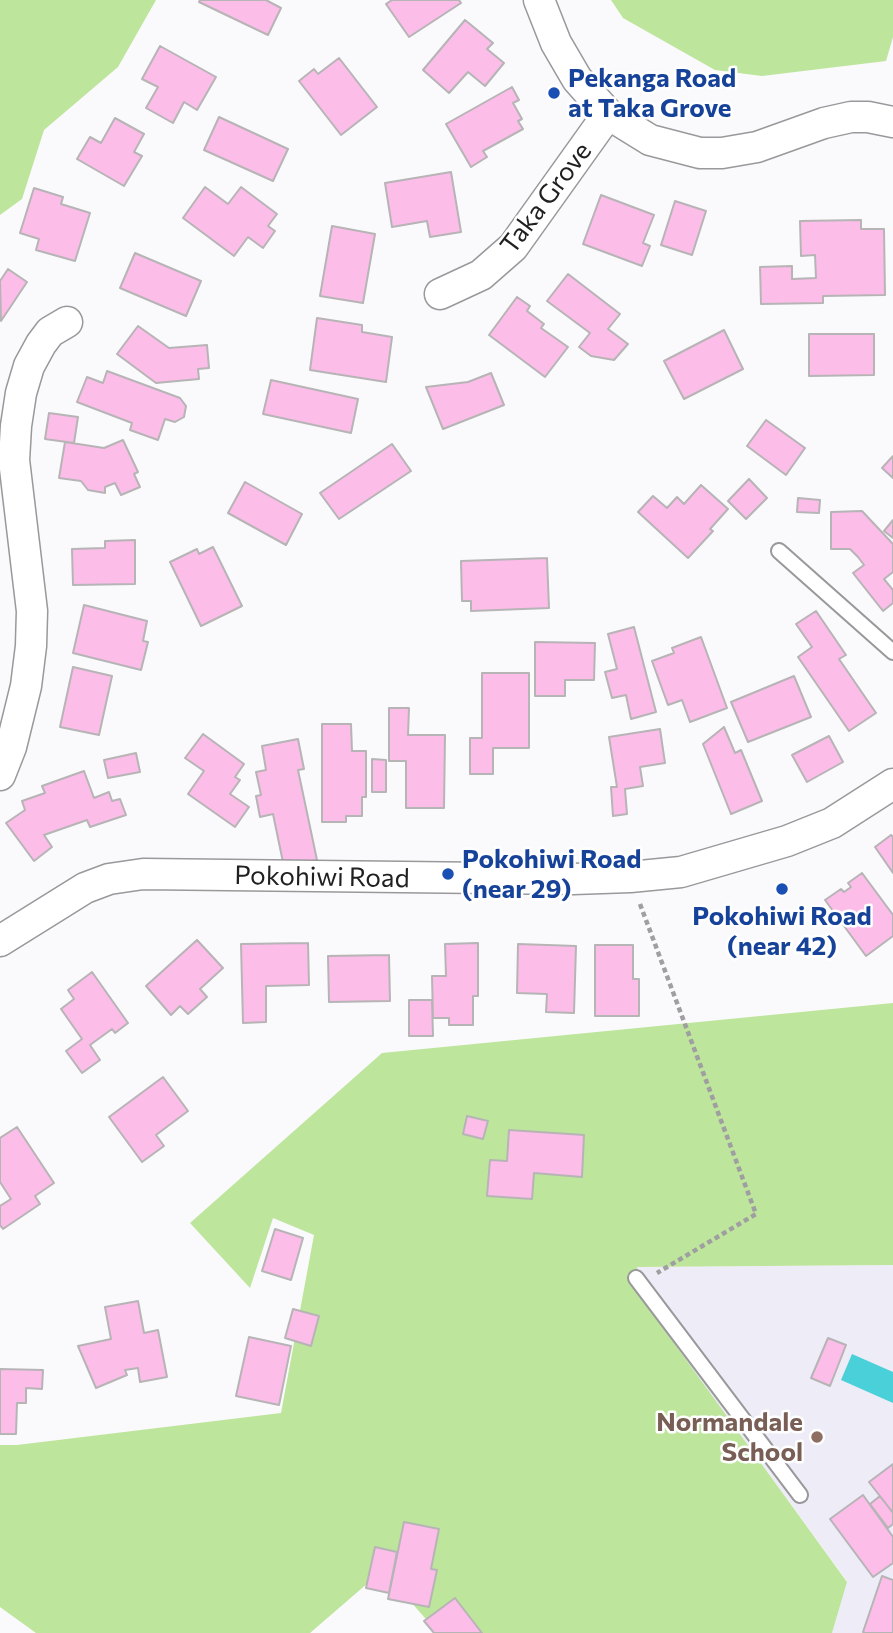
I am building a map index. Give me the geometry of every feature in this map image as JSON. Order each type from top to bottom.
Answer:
[{"type":"street","points":[[539,0],[565,60],[582,85],[608,114],[650,140],[700,153],[722,153],[757,147],[824,123],[851,117],[893,122]]},
{"type":"street","name":"Taka Grove","points":[[440,294],[481,275],[513,247],[608,114]]},
{"type":"street","points":[[0,775],[5,766],[26,687],[32,646],[31,600],[14,460],[16,426],[21,393],[29,366],[50,332],[67,322]]},
{"type":"street","name":"Pokohiwi Road","points":[[1,937],[85,888],[108,878],[143,874],[573,879],[681,872],[787,842],[832,822],[893,784]]},
{"type":"lane","points":[[779,551],[893,652]]},
{"type":"lane","points":[[642,1278],[800,1495]]},
{"type":"path","points":[[630,877],[756,1214],[642,1278]]},
{"type":"shaded area","name":"Normandale School","points":[[893,1265],[893,1633],[832,1633],[847,1581],[636,1292],[637,1267]]},
{"type":"green space","points":[[0,0],[156,0],[118,67],[44,130],[22,199],[0,215]]},
{"type":"green space","points":[[611,0],[893,0],[893,37],[886,61],[762,76],[715,70],[623,18]]},
{"type":"green space","points":[[893,1003],[893,1265],[637,1267],[637,1292],[847,1582],[832,1633],[438,1633],[383,1570],[310,1633],[36,1633],[0,1607],[0,1445],[281,1413],[314,1235],[273,1218],[250,1288],[190,1223],[382,1053]]},
{"type":"water","points":[[852,1354],[893,1372],[893,1403],[841,1380]]},
{"type":"building","points":[[266,0],[281,8],[268,35],[199,2]]},
{"type":"building","points":[[392,0],[459,0],[461,3],[409,37],[386,4]]},
{"type":"building","points":[[465,20],[493,43],[487,49],[504,63],[485,86],[468,72],[449,93],[423,70]]},
{"type":"building","points":[[160,46],[216,77],[197,110],[184,102],[173,123],[146,108],[158,87],[142,79]]},
{"type":"building","points":[[339,58],[377,107],[341,135],[299,81],[314,69],[318,74]]},
{"type":"building","points":[[512,87],[519,100],[513,103],[522,119],[518,121],[523,129],[483,151],[487,157],[471,167],[446,124]]},
{"type":"building","points":[[219,117],[288,149],[273,181],[204,150]]},
{"type":"building","points":[[115,118],[144,134],[134,152],[142,156],[124,186],[77,159],[90,137],[101,143]]},
{"type":"building","points":[[451,172],[461,232],[430,237],[427,221],[392,227],[385,183]]},
{"type":"building","points":[[205,187],[228,204],[241,187],[277,214],[268,226],[275,231],[263,248],[248,237],[234,256],[183,218]]},
{"type":"building","points":[[34,188],[63,197],[61,204],[90,213],[75,261],[36,250],[39,239],[20,233]]},
{"type":"building","points":[[601,195],[654,215],[643,243],[650,246],[642,266],[583,244]]},
{"type":"building","points":[[675,201],[706,211],[692,255],[661,245]]},
{"type":"building","points":[[861,220],[861,229],[884,229],[885,295],[823,296],[823,303],[761,304],[760,267],[792,266],[792,279],[816,278],[815,255],[801,256],[800,221]]},
{"type":"building","points":[[332,226],[375,234],[363,303],[320,296]]},
{"type":"building","points":[[135,253],[201,281],[186,316],[120,288]]},
{"type":"building","points":[[8,269],[27,282],[1,321],[0,281]]},
{"type":"building","points":[[568,274],[620,314],[608,329],[628,344],[614,360],[591,356],[579,347],[590,333],[547,301]]},
{"type":"building","points":[[517,297],[530,306],[527,311],[544,324],[541,328],[568,347],[545,377],[489,335]]},
{"type":"building","points":[[317,318],[362,325],[362,332],[392,337],[386,382],[310,370]]},
{"type":"building","points":[[138,326],[169,348],[207,345],[209,368],[198,369],[199,379],[156,383],[117,354]]},
{"type":"building","points":[[724,330],[743,369],[684,399],[664,361]]},
{"type":"building","points":[[809,334],[874,334],[874,375],[809,376]]},
{"type":"building","points":[[107,371],[180,398],[186,406],[184,417],[175,422],[165,419],[158,440],[130,430],[132,423],[77,402],[87,377],[103,383]]},
{"type":"building","points":[[491,373],[504,405],[443,429],[426,387],[468,382]]},
{"type":"building","points":[[271,380],[358,399],[351,433],[263,414]]},
{"type":"building","points":[[49,413],[78,417],[74,443],[45,439]]},
{"type":"building","points":[[766,420],[805,448],[786,475],[747,446]]},
{"type":"building","points":[[123,440],[138,472],[134,474],[140,487],[121,495],[115,483],[105,487],[105,493],[88,490],[81,481],[59,478],[65,442],[104,448]]},
{"type":"building","points":[[392,444],[411,471],[339,519],[320,493]]},
{"type":"building","points":[[893,456],[893,478],[882,468]]},
{"type":"building","points":[[749,479],[767,498],[746,519],[728,501]]},
{"type":"building","points":[[245,482],[302,514],[286,545],[228,513]]},
{"type":"building","points":[[701,485],[728,509],[710,529],[713,531],[688,558],[638,512],[653,496],[667,508],[677,497],[684,504]]},
{"type":"building","points":[[798,498],[820,500],[819,513],[797,512]]},
{"type":"building","points":[[862,511],[893,544],[893,572],[884,579],[893,590],[893,603],[883,611],[853,573],[864,565],[858,557],[850,549],[831,549],[831,512]]},
{"type":"building","points":[[893,520],[893,538],[884,531]]},
{"type":"building","points":[[135,540],[135,584],[73,585],[72,549],[105,548],[105,541]]},
{"type":"building","points":[[213,547],[242,606],[201,626],[170,562],[197,549],[199,554]]},
{"type":"building","points":[[547,558],[549,608],[471,611],[471,601],[462,601],[461,561]]},
{"type":"building","points":[[84,605],[147,621],[143,641],[148,642],[141,670],[73,653]]},
{"type":"building","points":[[816,611],[846,655],[839,659],[876,713],[849,731],[798,657],[812,647],[796,624]]},
{"type":"building","points":[[634,627],[656,712],[631,719],[626,695],[612,698],[605,672],[617,669],[608,634]]},
{"type":"building","points":[[701,637],[727,708],[690,722],[682,700],[668,705],[652,661],[674,653],[672,648]]},
{"type":"building","points":[[535,642],[595,643],[594,680],[565,680],[565,696],[535,696]]},
{"type":"building","points":[[73,667],[112,676],[99,735],[60,727]]},
{"type":"building","points":[[482,673],[529,673],[529,748],[493,748],[493,774],[470,774],[470,738],[482,738]]},
{"type":"building","points":[[794,676],[811,717],[748,742],[731,702]]},
{"type":"building","points":[[389,708],[409,708],[408,735],[445,735],[444,808],[406,808],[406,761],[389,761]]},
{"type":"building","points":[[322,724],[351,724],[352,751],[366,751],[366,797],[362,797],[362,816],[346,816],[346,822],[322,822]]},
{"type":"building","points":[[724,727],[735,753],[741,750],[762,801],[731,814],[703,744]]},
{"type":"building","points":[[660,729],[665,763],[640,767],[643,786],[625,789],[627,814],[613,816],[611,787],[617,787],[609,737]]},
{"type":"building","points":[[203,734],[244,764],[235,777],[240,780],[230,794],[249,807],[235,827],[188,794],[204,771],[185,758]]},
{"type":"building","points":[[829,736],[843,762],[807,782],[792,755]]},
{"type":"building","points":[[298,739],[304,769],[298,770],[317,860],[284,867],[273,814],[260,817],[256,796],[261,795],[256,772],[266,770],[262,746]]},
{"type":"building","points":[[136,753],[140,772],[108,778],[104,760]]},
{"type":"building","points":[[372,759],[386,760],[386,792],[372,792]]},
{"type":"building","points":[[84,771],[94,798],[109,792],[112,801],[120,799],[126,815],[90,827],[87,820],[44,835],[52,847],[34,861],[6,823],[25,810],[22,801],[45,793],[42,786]]},
{"type":"building","points":[[891,835],[893,837],[893,873],[875,847]]},
{"type":"building","points":[[862,873],[893,915],[893,936],[866,956],[825,900],[841,889],[844,892],[851,887],[848,883]]},
{"type":"building","points":[[197,940],[223,968],[200,989],[207,997],[188,1014],[180,1006],[171,1015],[146,986]]},
{"type":"building","points":[[308,943],[309,985],[266,986],[266,1022],[243,1023],[241,944]]},
{"type":"building","points":[[478,943],[478,996],[473,996],[473,1025],[449,1025],[449,1018],[433,1018],[432,976],[446,976],[445,944]]},
{"type":"building","points":[[518,944],[576,946],[574,1013],[546,1012],[547,994],[517,993]]},
{"type":"building","points":[[595,945],[633,945],[633,979],[639,979],[639,1016],[595,1016]]},
{"type":"building","points":[[389,955],[390,1001],[329,1002],[328,956]]},
{"type":"building","points":[[92,972],[128,1023],[115,1033],[112,1029],[90,1045],[100,1060],[82,1073],[66,1051],[82,1039],[61,1009],[74,999],[68,990]]},
{"type":"building","points":[[409,1000],[432,1000],[433,1036],[409,1036]]},
{"type":"building","points":[[163,1077],[188,1111],[156,1135],[164,1146],[142,1162],[109,1117]]},
{"type":"building","points":[[467,1116],[488,1121],[483,1139],[463,1134]]},
{"type":"building","points":[[17,1127],[54,1183],[35,1196],[40,1204],[3,1229],[0,1225],[0,1206],[11,1199],[0,1182],[0,1138]]},
{"type":"building","points":[[509,1130],[584,1135],[582,1177],[534,1173],[532,1199],[487,1196],[490,1160],[507,1161]]},
{"type":"building","points":[[275,1229],[303,1238],[291,1280],[262,1271]]},
{"type":"building","points":[[138,1301],[144,1333],[158,1330],[167,1377],[140,1382],[138,1368],[125,1370],[127,1375],[96,1388],[78,1346],[111,1339],[105,1307]]},
{"type":"building","points":[[293,1309],[319,1316],[311,1346],[285,1338]]},
{"type":"building","points":[[249,1337],[291,1346],[279,1405],[236,1396]]},
{"type":"building","points":[[828,1338],[846,1345],[830,1386],[811,1378]]},
{"type":"building","points":[[0,1369],[43,1370],[42,1389],[26,1388],[26,1403],[17,1403],[16,1434],[0,1434]]},
{"type":"building","points":[[893,1464],[893,1513],[869,1482]]},
{"type":"building","points":[[863,1495],[893,1537],[893,1563],[873,1577],[830,1519]]},
{"type":"building","points":[[880,1496],[893,1513],[893,1524],[888,1528],[870,1504]]},
{"type":"building","points":[[404,1522],[439,1529],[431,1569],[437,1570],[429,1607],[388,1599]]},
{"type":"building","points":[[375,1547],[397,1552],[389,1593],[366,1588]]},
{"type":"building","points":[[882,1576],[893,1580],[893,1633],[865,1633],[863,1632]]},
{"type":"building","points":[[455,1598],[482,1633],[434,1633],[424,1621]]},
{"type":"place","name":"Pekanga Road at Taka Grove","points":[[554,93]]},
{"type":"place","name":"Pokohiwi Road (near 29)","points":[[448,874]]},
{"type":"place","name":"Pokohiwi Road (near 42)","points":[[782,889]]},
{"type":"place","name":"Normandale School","points":[[817,1437]]}]
